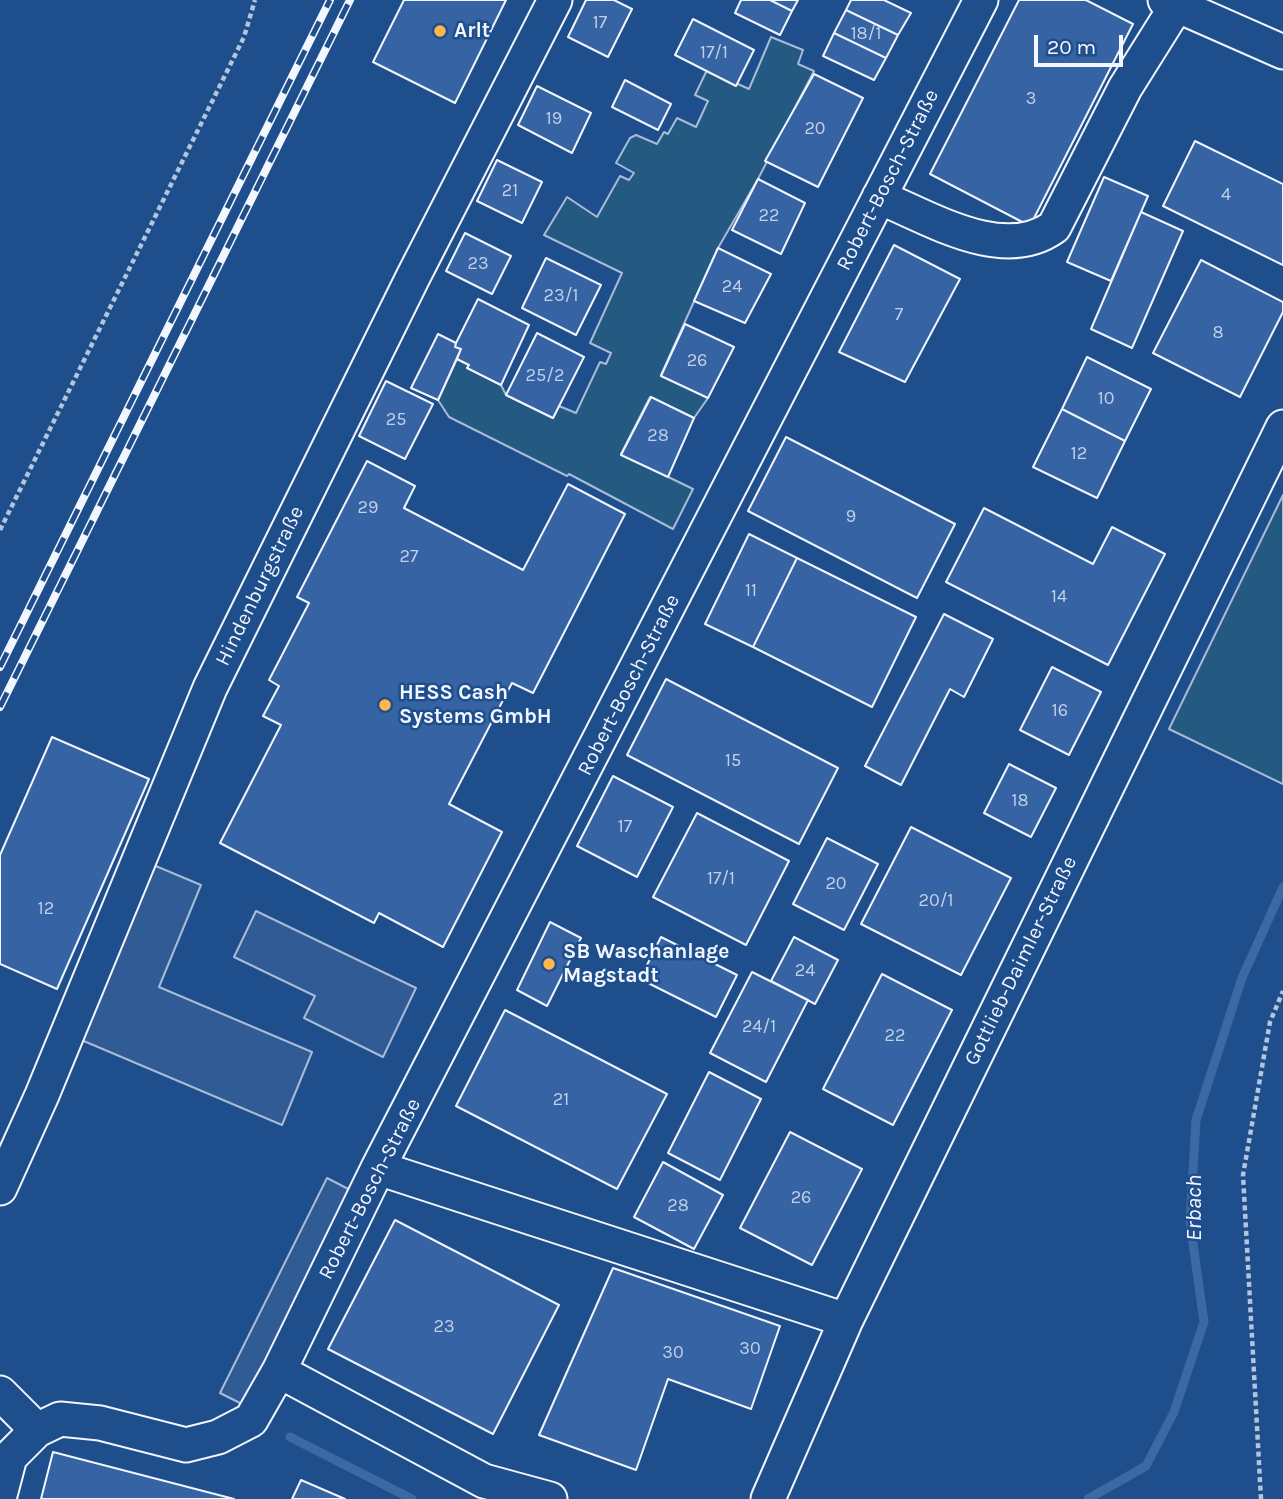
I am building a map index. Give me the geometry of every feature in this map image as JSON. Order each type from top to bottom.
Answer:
[{"type":"street","name":"Hindenburgstraße","points":[[0,1188],[42,1095],[210,688],[413,277],[555,0]]},
{"type":"street","name":"Robert-Bosch-Straße","points":[[37,1430],[60,1419],[100,1423],[186,1446],[218,1437],[251,1420],[279,1371],[378,1168],[981,0]]},
{"type":"street","points":[[880,197],[975,237],[1022,242],[1041,237],[1054,228],[1171,3],[1283,52]]},
{"type":"street","name":"Gottlieb-Daimler-Straße","points":[[768,1499],[846,1320],[1283,427]]},
{"type":"street","points":[[378,1168],[846,1320]]},
{"type":"street","points":[[279,1371],[480,1490],[550,1499]]},
{"type":"street","points":[[0,1393],[37,1430],[10,1457],[0,1495]]},
{"type":"path","points":[[0,530],[244,37],[255,0]]},
{"type":"path","points":[[1261,1499],[1243,1175],[1270,1022],[1283,991]]},
{"type":"shaded area","points":[[771,37],[803,50],[798,64],[814,71],[758,179],[718,248],[661,375],[708,398],[694,418],[650,397],[621,454],[693,489],[673,529],[569,474],[567,476],[449,417],[438,400],[457,359],[469,365],[468,368],[501,385],[506,395],[553,418],[559,406],[576,413],[600,362],[606,364],[611,353],[590,343],[622,273],[544,235],[567,197],[597,217],[620,176],[629,180],[634,173],[616,163],[630,138],[636,135],[657,144],[664,132],[668,134],[677,118],[696,127],[708,101],[695,95],[707,70],[749,89]]},
{"type":"shaded area","points":[[1283,495],[1283,784],[1169,729]]},
{"type":"shaded area","points":[[151,864],[201,885],[159,987],[312,1052],[282,1125],[79,1039]]},
{"type":"shaded area","points":[[256,911],[416,988],[383,1057],[304,1018],[315,996],[234,957]]},
{"type":"shaded area","points":[[327,1178],[354,1192],[246,1406],[220,1393]]},
{"type":"building","name":"Arlt","points":[[404,0],[506,0],[455,103],[373,62]]},
{"type":"building","points":[[586,0],[614,0],[632,9],[608,57],[568,37]]},
{"type":"building","points":[[741,0],[770,0],[792,11],[780,35],[735,13]]},
{"type":"building","points":[[770,0],[798,0],[792,11]]},
{"type":"building","points":[[851,0],[884,0],[911,13],[898,35],[846,10]]},
{"type":"building","points":[[1019,0],[1086,0],[1133,24],[1030,226],[930,174]]},
{"type":"building","points":[[846,10],[898,35],[886,58],[834,33]]},
{"type":"building","points":[[693,19],[754,50],[736,86],[675,55]]},
{"type":"building","points":[[834,33],[886,58],[874,80],[823,56]]},
{"type":"building","points":[[814,74],[863,98],[818,187],[765,161]]},
{"type":"building","points":[[625,80],[671,104],[658,130],[612,107]]},
{"type":"building","points":[[537,86],[591,113],[572,153],[518,125]]},
{"type":"building","points":[[1195,141],[1283,184],[1283,265],[1163,206]]},
{"type":"building","points":[[497,160],[542,182],[522,223],[477,201]]},
{"type":"building","points":[[1104,177],[1148,196],[1111,281],[1067,262]]},
{"type":"building","points":[[758,179],[805,203],[781,254],[732,230]]},
{"type":"building","points":[[1141,212],[1183,231],[1132,348],[1091,329]]},
{"type":"building","points":[[465,233],[511,256],[492,294],[446,271]]},
{"type":"building","points":[[894,245],[960,279],[905,382],[839,352]]},
{"type":"building","points":[[718,248],[771,274],[745,323],[694,301]]},
{"type":"building","points":[[546,258],[601,285],[576,335],[522,308]]},
{"type":"building","points":[[1201,260],[1283,302],[1283,312],[1240,397],[1153,353]]},
{"type":"building","points":[[478,299],[529,325],[501,385],[467,368],[469,365],[457,359],[461,349],[455,347],[456,343]]},
{"type":"building","points":[[685,324],[734,347],[708,398],[661,376]]},
{"type":"building","points":[[537,333],[584,357],[553,418],[506,395]]},
{"type":"building","points":[[438,334],[456,343],[455,347],[461,349],[438,400],[411,388]]},
{"type":"building","points":[[1087,357],[1151,389],[1125,441],[1062,409]]},
{"type":"building","points":[[386,381],[433,404],[405,459],[359,436]]},
{"type":"building","points":[[651,397],[694,418],[668,477],[621,455]]},
{"type":"building","points":[[1062,409],[1125,441],[1097,498],[1033,467]]},
{"type":"building","points":[[786,437],[955,524],[917,598],[748,511]]},
{"type":"building","name":"HESS Cash Systems GmbH","points":[[367,461],[415,486],[404,508],[523,570],[568,484],[625,514],[533,693],[512,683],[449,804],[502,832],[443,947],[379,913],[374,923],[220,843],[281,725],[263,716],[279,686],[269,680],[309,603],[297,597]]},
{"type":"building","points":[[984,508],[1093,564],[1112,527],[1165,554],[1108,665],[946,582]]},
{"type":"building","points":[[749,534],[797,558],[753,647],[705,624]]},
{"type":"building","points":[[797,558],[916,617],[872,707],[753,647]]},
{"type":"building","points":[[944,614],[993,639],[964,697],[950,689],[901,785],[865,766]]},
{"type":"building","points":[[1052,667],[1101,692],[1069,755],[1020,730]]},
{"type":"building","points":[[666,679],[838,768],[799,844],[627,755]]},
{"type":"building","points":[[52,737],[149,779],[57,989],[0,964],[0,855]]},
{"type":"building","points":[[1009,764],[1056,788],[1031,837],[984,813]]},
{"type":"building","points":[[613,776],[673,807],[637,877],[577,846]]},
{"type":"building","points":[[697,813],[789,861],[746,945],[653,897]]},
{"type":"building","points":[[911,827],[1011,878],[961,975],[861,924]]},
{"type":"building","points":[[827,838],[878,864],[844,930],[793,904]]},
{"type":"building","name":"SB Waschanlage Magstadt","points":[[550,922],[581,938],[547,1006],[517,990]]},
{"type":"building","points":[[661,937],[737,975],[716,1017],[640,979]]},
{"type":"building","points":[[794,937],[838,960],[815,1004],[771,981]]},
{"type":"building","points":[[752,972],[808,1000],[766,1082],[710,1053]]},
{"type":"building","points":[[882,974],[952,1010],[893,1125],[823,1089]]},
{"type":"building","points":[[505,1010],[667,1094],[617,1189],[456,1106]]},
{"type":"building","points":[[709,1072],[761,1099],[720,1180],[668,1153]]},
{"type":"building","points":[[790,1132],[862,1169],[812,1265],[740,1228]]},
{"type":"building","points":[[663,1162],[723,1195],[694,1249],[634,1217]]},
{"type":"building","points":[[395,1220],[559,1305],[493,1434],[328,1349]]},
{"type":"building","points":[[613,1268],[780,1326],[751,1409],[668,1379],[636,1470],[539,1435]]},
{"type":"building","points":[[53,1452],[234,1499],[41,1499]]},
{"type":"building","points":[[301,1480],[345,1499],[292,1499]]},
{"type":"waterway","name":"Erbach","points":[[1088,1499],[1146,1466],[1174,1412],[1204,1322],[1190,1222],[1196,1120],[1242,978],[1283,887]]},
{"type":"waterway","points":[[290,1437],[412,1499]]},
{"type":"railway","points":[[0,667],[330,0]]},
{"type":"railway","points":[[0,707],[350,0]]},
{"type":"place","name":"Arlt","points":[[440,31]]},
{"type":"place","name":"HESS Cash Systems GmbH","points":[[385,705]]},
{"type":"place","name":"SB Waschanlage Magstadt","points":[[549,964]]}]
